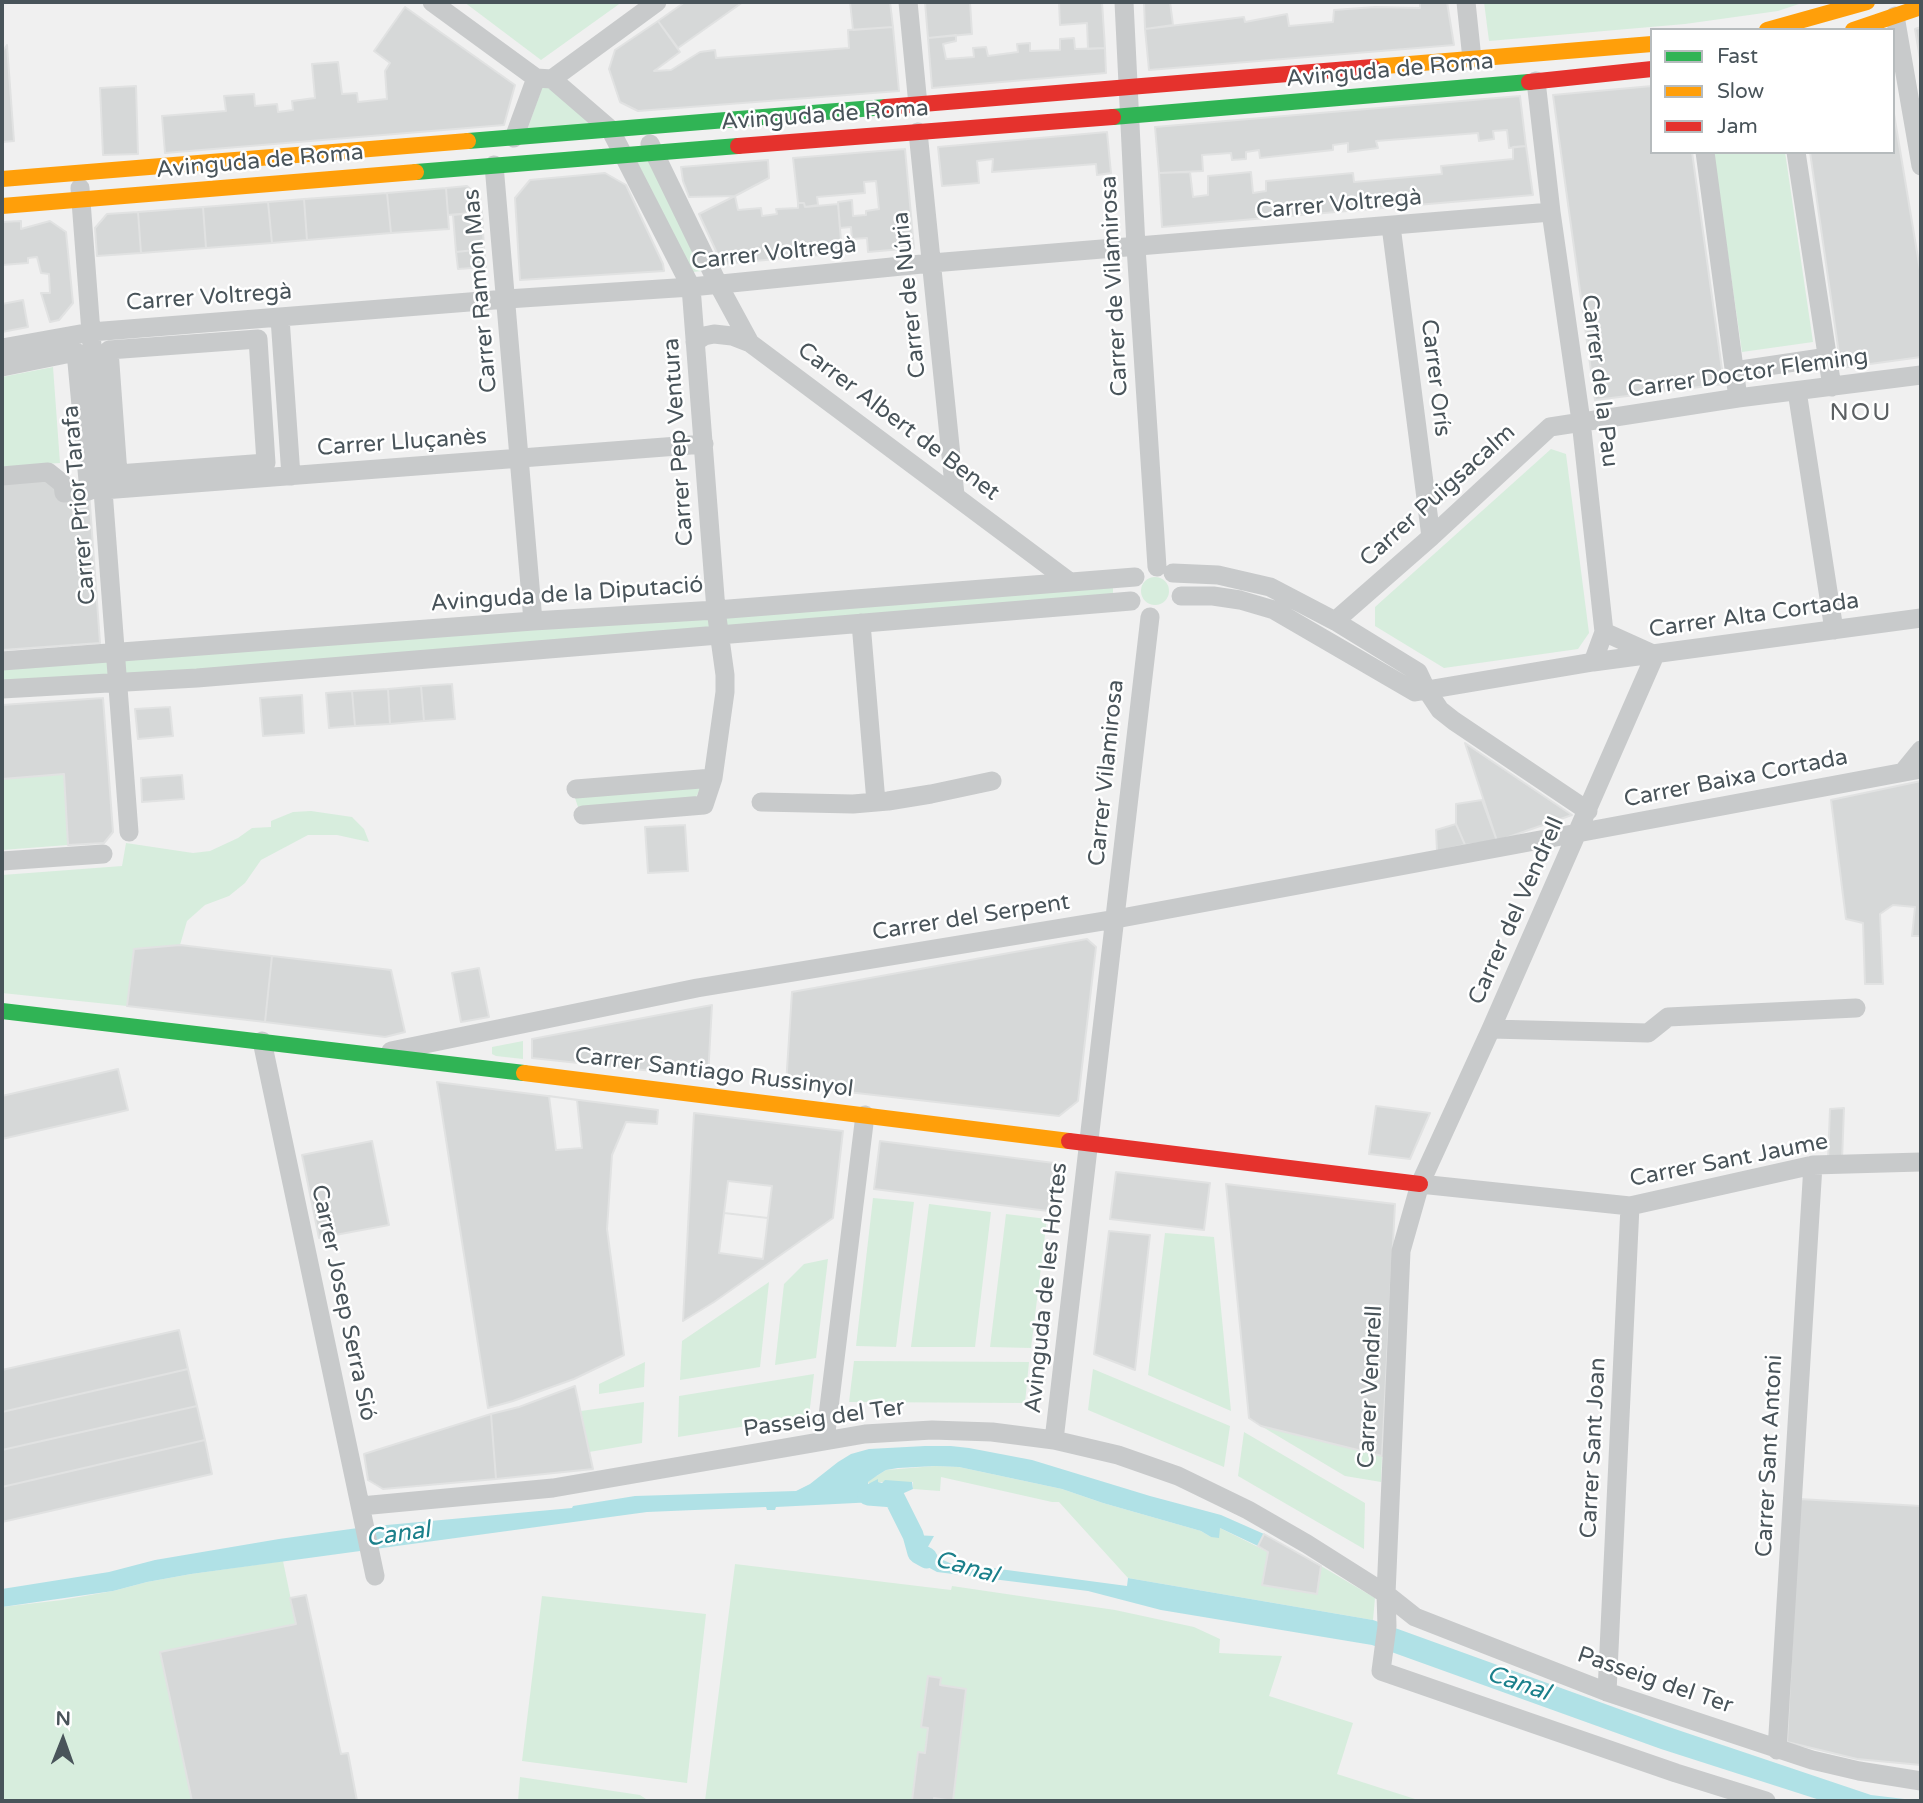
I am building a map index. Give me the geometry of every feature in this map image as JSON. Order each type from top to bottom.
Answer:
[{"type":"street","points":[[432,2],[544,78],[610,129],[691,287]]},
{"type":"street","points":[[514,138],[544,78],[657,2]]},
{"type":"street","points":[[908,2],[918,105]]},
{"type":"street","name":"Carrer de Vilamirosa","points":[[1124,2],[1136,247],[1165,570]]},
{"type":"street","points":[[1466,2],[1472,59]]},
{"type":"street","points":[[1777,28],[1867,2]]},
{"type":"street","points":[[1859,28],[1921,6]]},
{"type":"street","points":[[1895,16],[1921,166]]},
{"type":"street","name":"Avinguda de Roma","points":[[2,179],[1650,44]]},
{"type":"street","name":"Avinguda de Roma","points":[[2,206],[1130,116],[1650,69]]},
{"type":"street","name":"Carrer de la Pau","points":[[1536,81],[1581,421],[1604,632]]},
{"type":"street","name":"Carrer Albert de Benet","points":[[643,127],[718,284],[750,343],[1070,582]]},
{"type":"street","name":"Carrer de Núria","points":[[918,132],[955,495]]},
{"type":"street","points":[[1705,154],[1738,398]]},
{"type":"street","points":[[1796,154],[1832,387]]},
{"type":"street","name":"Carrer Ramon Mas","points":[[494,165],[533,621]]},
{"type":"street","name":"Carrer Prior Tarafa","points":[[79,173],[129,832]]},
{"type":"street","name":"Carrer Voltregà","points":[[2,348],[91,332],[691,287],[932,263],[1552,212]]},
{"type":"street","name":"Carrer Orís","points":[[1391,226],[1431,537]]},
{"type":"street","name":"Carrer Pep Ventura","points":[[691,287],[716,610],[725,675],[713,778]]},
{"type":"street","points":[[280,318],[291,476]]},
{"type":"street","points":[[695,342],[714,334],[732,336],[750,343]]},
{"type":"street","points":[[258,340],[267,463],[118,474],[109,350],[258,340]]},
{"type":"street","points":[[2,367],[76,352],[89,491],[64,493],[63,484],[48,472],[2,476]]},
{"type":"street","points":[[1734,371],[1828,357]]},
{"type":"street","name":"Carrer Doctor Fleming","points":[[1581,421],[1921,375]]},
{"type":"street","points":[[1797,391],[1834,630]]},
{"type":"street","name":"Carrer Puigsacalm","points":[[1335,621],[1550,427],[1581,421]]},
{"type":"street","name":"Carrer Lluçanès","points":[[103,490],[704,444]]},
{"type":"street","points":[[1426,689],[1415,692],[1274,610],[1240,600],[1213,596],[1168,610],[1142,614],[1131,601],[1131,584],[1135,577],[1149,567],[1218,575],[1270,587],[1335,621],[1419,672],[1440,710],[1588,811]]},
{"type":"street","points":[[1165,570],[1178,580],[1181,588],[1168,610]]},
{"type":"street","name":"Avinguda de la Diputació","points":[[2,662],[1135,577]]},
{"type":"street","points":[[2,689],[210,677],[1131,601]]},
{"type":"street","name":"Carrer Vilamirosa","points":[[1088,1142],[1116,919],[1168,610]]},
{"type":"street","name":"Carrer Alta Cortada","points":[[1426,689],[1593,662],[1921,618]]},
{"type":"street","points":[[861,623],[876,802]]},
{"type":"street","points":[[1593,662],[1604,632],[1656,655]]},
{"type":"street","name":"Carrer del Vendrell","points":[[1420,1184],[1492,1029],[1656,655]]},
{"type":"street","points":[[1912,770],[1921,750]]},
{"type":"street","name":"Carrer Baixa Cortada","points":[[1578,833],[1912,770]]},
{"type":"street","points":[[576,789],[713,778],[704,805],[583,815]]},
{"type":"street","points":[[761,802],[876,802],[932,794],[992,781]]},
{"type":"street","name":"Carrer del Serpent","points":[[373,1055],[697,988],[1116,919],[1578,833]]},
{"type":"street","points":[[2,861],[103,854]]},
{"type":"street","points":[[1492,1029],[1648,1034],[1668,1017],[1856,1008]]},
{"type":"street","name":"Carrer Santiago Russinyol","points":[[2,1011],[1420,1184]]},
{"type":"street","name":"Carrer Josep Serra Sió","points":[[262,1041],[375,1576]]},
{"type":"street","points":[[825,1440],[865,1115]]},
{"type":"street","name":"Avinguda de les Hortes","points":[[1054,1440],[1088,1142]]},
{"type":"street","name":"Carrer Sant Jaume","points":[[1420,1184],[1630,1206],[1813,1165],[1921,1162]]},
{"type":"street","name":"Carrer Sant Antoni","points":[[1777,1750],[1813,1165]]},
{"type":"street","name":"Carrer Vendrell","points":[[1386,1594],[1401,1251],[1420,1184]]},
{"type":"street","name":"Carrer Sant Joan","points":[[1607,1692],[1630,1206]]},
{"type":"street","name":"Passeig del Ter","points":[[361,1506],[553,1488],[865,1434],[932,1430],[992,1432],[1054,1440],[1118,1455],[1178,1476],[1307,1544],[1386,1594],[1415,1617],[1607,1692],[1777,1750],[1859,1771],[1921,1781]]},
{"type":"street","points":[[1386,1594],[1387,1626],[1381,1671],[1766,1801]]},
{"type":"green space","points":[[464,2],[622,2],[541,60]]},
{"type":"green space","points":[[1484,2],[1805,2],[1778,11],[1685,24],[1489,41]]},
{"type":"green space","points":[[550,86],[597,129],[526,133],[542,88]]},
{"type":"green space","points":[[1713,154],[1785,154],[1813,342],[1742,352]]},
{"type":"green space","points":[[649,159],[702,271],[693,272],[636,160]]},
{"type":"green space","points":[[53,367],[60,463],[2,467],[2,377]]},
{"type":"green space","points":[[1551,449],[1566,454],[1589,633],[1578,649],[1444,668],[1375,626],[1375,607]]},
{"type":"green space","points":[[1155,577],[1165,581],[1169,591],[1165,601],[1155,605],[1145,601],[1141,591],[1145,581]]},
{"type":"green space","points":[[1113,585],[1113,598],[726,627],[724,616]]},
{"type":"green space","points":[[711,616],[712,628],[125,675],[124,659]]},
{"type":"green space","points":[[108,661],[109,676],[2,682],[2,668]]},
{"type":"green space","points":[[64,774],[68,845],[2,850],[2,779]]},
{"type":"green space","points":[[701,787],[696,797],[578,807],[575,798]]},
{"type":"green space","points":[[311,811],[352,817],[364,829],[369,842],[337,835],[308,835],[261,860],[245,883],[229,896],[205,905],[187,921],[180,945],[134,949],[127,1006],[2,993],[2,875],[122,866],[126,843],[193,853],[210,851],[252,828],[271,827],[271,821],[293,812]]},
{"type":"green space","points":[[523,1041],[523,1059],[492,1054],[492,1047]]},
{"type":"green space","points":[[873,1198],[914,1202],[896,1347],[856,1346]]},
{"type":"green space","points":[[929,1204],[991,1212],[975,1347],[911,1347]]},
{"type":"green space","points":[[1006,1214],[1047,1219],[1031,1348],[990,1347]]},
{"type":"green space","points":[[1165,1233],[1214,1237],[1231,1411],[1148,1375]]},
{"type":"green space","points":[[828,1259],[816,1358],[775,1365],[784,1284],[804,1264]]},
{"type":"green space","points":[[769,1282],[760,1367],[680,1380],[682,1341]]},
{"type":"green space","points":[[854,1361],[1029,1362],[1025,1403],[849,1402]]},
{"type":"green space","points":[[645,1362],[644,1387],[599,1394],[599,1384]]},
{"type":"green space","points":[[1093,1369],[1230,1426],[1224,1467],[1088,1410]]},
{"type":"green space","points":[[814,1374],[809,1416],[678,1437],[679,1396]]},
{"type":"green space","points":[[644,1402],[642,1443],[589,1452],[581,1411]]},
{"type":"green space","points":[[1261,1426],[1382,1456],[1381,1482],[1345,1476]]},
{"type":"green space","points":[[1244,1432],[1365,1503],[1364,1549],[1238,1476]]},
{"type":"green space","points":[[959,1467],[1062,1489],[1201,1531],[1211,1537],[1220,1528],[1268,1552],[1262,1585],[1316,1594],[1321,1566],[1375,1598],[1373,1620],[1128,1578],[1059,1502],[941,1477],[940,1491],[913,1489],[913,1482],[867,1482],[886,1470]]},
{"type":"green space","points":[[283,1561],[296,1624],[160,1653],[192,1801],[2,1801],[2,1607],[62,1600],[191,1574]]},
{"type":"green space","points":[[735,1564],[951,1590],[952,1586],[1115,1610],[1194,1627],[1220,1639],[1219,1653],[1282,1656],[1269,1696],[1353,1723],[1337,1774],[1415,1801],[705,1801]]},
{"type":"green space","points":[[542,1596],[706,1614],[687,1783],[522,1761]]},
{"type":"green space","points":[[520,1777],[640,1795],[649,1801],[518,1801]]},
{"type":"water","points":[[925,1446],[969,1448],[1032,1460],[1221,1515],[1264,1534],[1258,1546],[1220,1528],[1219,1538],[1211,1537],[1201,1531],[1062,1489],[959,1467],[898,1468],[886,1470],[868,1484],[878,1479],[878,1482],[882,1483],[885,1480],[912,1482],[913,1489],[877,1505],[875,1502],[776,1507],[775,1510],[767,1510],[766,1507],[647,1512],[191,1574],[113,1591],[2,1607],[2,1589],[109,1572],[155,1560],[279,1539],[365,1527],[572,1508],[635,1496],[796,1491],[851,1454],[869,1449]]},
{"type":"water","points":[[913,1535],[934,1536],[925,1552],[961,1568],[962,1564],[1127,1586],[1128,1578],[1373,1620],[1666,1726],[1871,1795],[1921,1801],[1823,1801],[1661,1749],[1372,1645],[1161,1610],[1088,1591],[937,1572],[908,1550]]},
{"type":"building","points":[[685,2],[743,2],[678,48],[658,21]]},
{"type":"building","points":[[850,2],[890,2],[893,27],[853,30]]},
{"type":"building","points":[[925,2],[970,2],[972,34],[928,38]]},
{"type":"building","points":[[1059,2],[1102,2],[1105,48],[1088,49],[1087,23],[1060,25]]},
{"type":"building","points":[[1144,2],[1170,2],[1173,25],[1145,29]]},
{"type":"building","points":[[1420,2],[1447,2],[1454,45],[1149,70],[1145,29],[1244,17],[1245,22],[1287,14],[1289,26],[1333,22],[1334,10],[1420,8]]},
{"type":"building","points":[[405,7],[515,85],[504,125],[165,153],[162,116],[226,111],[224,96],[254,94],[255,106],[277,104],[278,112],[293,110],[292,101],[315,98],[312,64],[338,62],[342,94],[357,93],[358,102],[387,99],[385,71],[390,63],[374,51]]},
{"type":"building","points":[[658,21],[680,52],[654,71],[671,70],[700,52],[715,50],[716,58],[849,48],[848,30],[893,27],[899,91],[638,111],[620,102],[609,69],[615,50]]},
{"type":"building","points":[[1921,27],[1921,65],[1915,29]]},
{"type":"building","points":[[956,35],[956,41],[943,44],[946,59],[974,57],[973,48],[986,47],[988,56],[1018,52],[1017,44],[1030,43],[1030,51],[1060,50],[1060,39],[1074,38],[1075,49],[1105,48],[1106,73],[932,88],[928,38]]},
{"type":"building","points":[[7,45],[14,141],[2,142],[2,52]]},
{"type":"building","points":[[136,86],[138,154],[103,155],[100,88]]},
{"type":"building","points":[[1650,86],[1650,154],[1692,154],[1724,384],[1595,400],[1553,95]]},
{"type":"building","points":[[1520,96],[1526,146],[1509,148],[1507,130],[1493,131],[1494,139],[1479,141],[1478,133],[1376,141],[1378,148],[1348,152],[1348,143],[1333,145],[1333,150],[1260,158],[1259,150],[1246,152],[1246,159],[1232,160],[1231,153],[1202,155],[1203,171],[1159,173],[1155,127]]},
{"type":"building","points":[[1895,120],[1921,276],[1921,357],[1841,368],[1810,154],[1895,154]]},
{"type":"building","points":[[1107,132],[1111,173],[1097,175],[1096,164],[992,172],[993,159],[977,161],[979,183],[942,186],[938,147]]},
{"type":"building","points":[[1526,146],[1533,195],[1162,227],[1159,173],[1190,172],[1193,197],[1208,195],[1208,176],[1251,172],[1253,193],[1266,191],[1266,181],[1353,173],[1354,182],[1442,174],[1441,166],[1513,159],[1513,147]]},
{"type":"building","points":[[905,149],[914,248],[868,252],[867,238],[852,239],[851,227],[840,228],[838,202],[852,200],[853,216],[866,215],[866,211],[879,209],[876,181],[864,182],[865,193],[817,197],[818,205],[805,207],[804,203],[798,203],[793,158]]},
{"type":"building","points":[[768,160],[769,178],[735,196],[689,197],[683,181],[681,167]]},
{"type":"building","points":[[605,173],[626,185],[664,271],[520,280],[515,198],[530,180]]},
{"type":"building","points":[[467,186],[480,197],[482,212],[448,215],[446,188]]},
{"type":"building","points":[[446,188],[449,229],[391,233],[387,193]]},
{"type":"building","points":[[387,193],[391,233],[307,240],[304,199]]},
{"type":"building","points":[[735,196],[738,210],[761,208],[762,216],[777,214],[776,209],[798,208],[798,203],[804,203],[805,207],[838,204],[842,253],[722,264],[699,214]]},
{"type":"building","points":[[304,199],[307,240],[272,243],[268,202]]},
{"type":"building","points":[[268,202],[272,243],[206,248],[203,207]]},
{"type":"building","points":[[203,207],[206,248],[141,253],[138,212]]},
{"type":"building","points":[[138,212],[141,253],[97,256],[95,228],[107,214]]},
{"type":"building","points":[[482,212],[484,249],[456,252],[453,215]]},
{"type":"building","points":[[21,221],[21,229],[50,221],[66,232],[73,303],[59,320],[50,322],[41,293],[50,293],[49,274],[41,273],[37,257],[28,258],[28,263],[2,265],[2,222]]},
{"type":"building","points":[[484,249],[486,267],[458,269],[456,252]]},
{"type":"building","points":[[23,300],[28,327],[2,332],[2,304]]},
{"type":"building","points":[[48,472],[89,491],[100,643],[2,650],[2,476]]},
{"type":"building","points":[[452,684],[455,719],[424,721],[421,686]]},
{"type":"building","points":[[421,686],[424,721],[390,724],[388,689]]},
{"type":"building","points":[[388,689],[390,724],[355,726],[352,691]]},
{"type":"building","points":[[352,691],[355,726],[329,728],[326,693]]},
{"type":"building","points":[[302,695],[304,733],[263,736],[260,698]]},
{"type":"building","points":[[103,698],[113,832],[104,843],[68,845],[64,774],[2,779],[2,705]]},
{"type":"building","points":[[170,707],[173,736],[138,739],[135,709]]},
{"type":"building","points":[[1465,743],[1572,815],[1497,841]]},
{"type":"building","points":[[182,775],[184,799],[142,802],[141,778]]},
{"type":"building","points":[[1921,781],[1921,936],[1912,936],[1915,907],[1893,905],[1880,914],[1883,984],[1865,984],[1863,923],[1846,919],[1831,800]]},
{"type":"building","points":[[1482,800],[1497,841],[1465,845],[1456,824],[1456,804]]},
{"type":"building","points":[[1456,824],[1465,845],[1437,851],[1436,830]]},
{"type":"building","points":[[685,825],[688,871],[648,873],[645,827]]},
{"type":"building","points":[[1087,939],[1096,947],[1078,1101],[1059,1116],[786,1085],[792,992]]},
{"type":"building","points":[[180,945],[272,956],[265,1022],[127,1006],[134,949]]},
{"type":"building","points":[[272,956],[391,970],[405,1032],[385,1037],[265,1022]]},
{"type":"building","points":[[479,968],[489,1017],[461,1022],[452,973]]},
{"type":"building","points":[[712,1005],[708,1077],[532,1058],[532,1039]]},
{"type":"building","points":[[118,1069],[128,1110],[2,1139],[2,1096]]},
{"type":"building","points":[[437,1082],[658,1110],[657,1124],[626,1122],[612,1155],[607,1229],[624,1355],[574,1379],[488,1408]]},
{"type":"building","points":[[549,1096],[577,1100],[582,1148],[556,1150]]},
{"type":"building","points":[[1376,1106],[1430,1113],[1410,1159],[1369,1154]]},
{"type":"building","points":[[1844,1108],[1842,1161],[1828,1161],[1830,1109]]},
{"type":"building","points":[[694,1113],[843,1131],[833,1218],[683,1321]]},
{"type":"building","points":[[372,1141],[389,1225],[319,1238],[302,1155]]},
{"type":"building","points":[[880,1141],[1054,1163],[1048,1211],[874,1189]]},
{"type":"building","points":[[1116,1172],[1210,1183],[1204,1230],[1110,1219]]},
{"type":"building","points":[[728,1181],[772,1186],[768,1218],[724,1213]]},
{"type":"building","points":[[1226,1184],[1395,1204],[1382,1456],[1261,1426],[1249,1418]]},
{"type":"building","points":[[724,1213],[768,1218],[763,1259],[719,1253]]},
{"type":"building","points":[[1109,1231],[1150,1235],[1135,1370],[1094,1354]]},
{"type":"building","points":[[179,1330],[188,1369],[2,1412],[2,1370]]},
{"type":"building","points":[[188,1369],[197,1406],[2,1450],[2,1412]]},
{"type":"building","points":[[575,1386],[593,1469],[496,1479],[491,1414],[519,1407]]},
{"type":"building","points":[[197,1406],[205,1440],[2,1487],[2,1450]]},
{"type":"building","points":[[491,1414],[496,1479],[383,1489],[368,1480],[364,1454]]},
{"type":"building","points":[[205,1440],[212,1474],[2,1522],[2,1487]]},
{"type":"building","points":[[1799,1499],[1921,1506],[1921,1765],[1857,1759],[1787,1742]]},
{"type":"building","points":[[1264,1534],[1321,1566],[1317,1594],[1262,1585],[1268,1552],[1258,1546]]},
{"type":"building","points":[[306,1595],[341,1754],[348,1753],[357,1801],[192,1801],[160,1652],[296,1624],[290,1598]]},
{"type":"building","points":[[928,1676],[941,1678],[940,1685],[966,1689],[953,1801],[934,1798],[934,1801],[912,1801],[918,1752],[925,1753],[928,1728],[921,1727]]},
{"type":"waterway","name":"Canal","points":[[868,1495],[894,1497],[913,1535],[918,1553],[927,1558]]},
{"type":"traffic: fast","points":[[1113,117],[1529,82]]},
{"type":"traffic: fast","points":[[468,141],[886,107]]},
{"type":"traffic: fast","points":[[416,172],[738,146]]},
{"type":"traffic: fast","points":[[2,1011],[524,1073]]},
{"type":"traffic: slow","points":[[1774,28],[1867,2]]},
{"type":"traffic: slow","points":[[1859,28],[1921,7]]},
{"type":"traffic: slow","points":[[1373,67],[1650,44]]},
{"type":"traffic: slow","points":[[2,179],[468,141]]},
{"type":"traffic: slow","points":[[2,206],[416,172]]},
{"type":"traffic: slow","points":[[524,1073],[1069,1141]]},
{"type":"traffic: jam","points":[[886,107],[1373,67]]},
{"type":"traffic: jam","points":[[1529,82],[1650,69]]},
{"type":"traffic: jam","points":[[738,146],[1113,117]]},
{"type":"traffic: jam","points":[[1069,1141],[1420,1184]]},
{"type":"district","name":"NOU","points":[[1861,414]]}]
